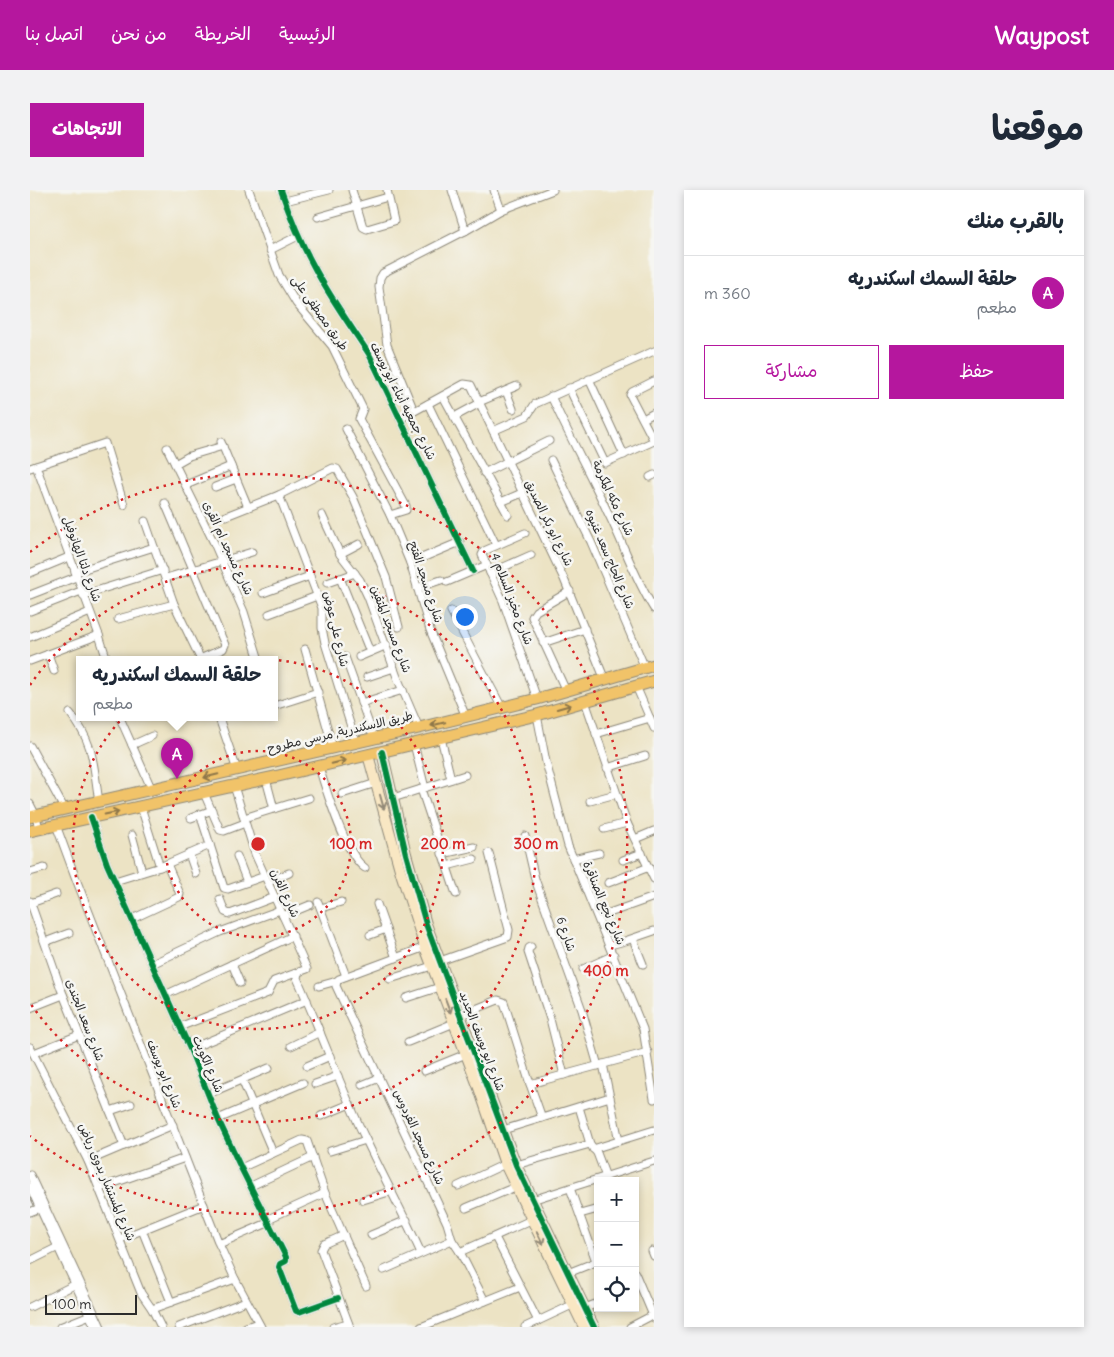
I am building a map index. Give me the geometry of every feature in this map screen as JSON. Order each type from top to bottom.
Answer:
[{"type":"main road","name":"طريق الاسكندرية, مرسى مطروح","points":[[33,817],[466,717],[649,667]]},
{"type":"main road","points":[[35,830],[319,767],[537,715],[654,681]]},
{"type":"main road","points":[[498,709],[498,724]]},
{"type":"main road","points":[[270,762],[270,778]]},
{"type":"street","name":"طريق مصطفى على","points":[[249,190],[279,275],[296,303],[332,346],[363,410],[359,419],[406,506],[406,510],[390,516]]},
{"type":"street","name":"شارع جمعيه أبناء ابو يوسف","points":[[281,190],[298,236],[318,274],[369,354],[473,571]]},
{"type":"street","points":[[285,201],[327,190]]},
{"type":"street","points":[[318,217],[357,206],[387,193],[394,221],[370,229],[363,227],[357,206],[352,190]]},
{"type":"street","points":[[452,190],[465,231]]},
{"type":"street","points":[[494,190],[501,210]]},
{"type":"street","points":[[414,411],[388,345],[379,287],[380,278],[386,271],[465,231],[501,210],[551,190]]},
{"type":"street","points":[[270,250],[298,236]]},
{"type":"street","points":[[493,430],[527,416],[535,404],[551,396],[654,351]]},
{"type":"street","points":[[589,379],[624,455]]},
{"type":"street","points":[[570,388],[603,461],[606,463],[654,441],[631,396],[632,392],[654,382]]},
{"type":"street","name":"شارع ابو بكر الصديق","points":[[443,396],[464,384],[471,385],[570,591],[605,680]]},
{"type":"street","points":[[454,416],[480,402],[518,386]]},
{"type":"street","points":[[506,391],[513,408]]},
{"type":"street","points":[[400,419],[443,396],[508,515]]},
{"type":"street","name":"شارع مكه المكرمة","points":[[551,396],[589,472],[638,582],[654,609]]},
{"type":"street","points":[[428,404],[496,545]]},
{"type":"street","points":[[643,419],[654,413]]},
{"type":"street","name":"شارع مسجد الفتح","points":[[346,429],[390,516],[410,563],[430,630],[466,717]]},
{"type":"street","points":[[484,473],[549,441]]},
{"type":"street","points":[[33,467],[106,443],[124,504]]},
{"type":"street","points":[[175,464],[189,456],[222,444],[248,507]]},
{"type":"street","name":"شارع مسجد ام القرى","points":[[167,448],[186,484],[249,622],[258,656]]},
{"type":"street","name":"شارع الحاج سعد غنيوه","points":[[551,460],[649,667]]},
{"type":"street","points":[[186,484],[230,466]]},
{"type":"street","name":"شارع دلتا الهانوفيل","points":[[33,467],[106,656]]},
{"type":"street","points":[[226,516],[279,495],[333,468],[338,470],[353,497],[386,577],[399,627]]},
{"type":"street","points":[[215,487],[236,479]]},
{"type":"street","points":[[501,502],[522,493]]},
{"type":"street","name":"شارع على عوض","points":[[279,495],[322,608],[322,628],[325,642],[356,743]]},
{"type":"street","points":[[165,503],[225,645],[223,649],[209,656]]},
{"type":"street","name":"شارع مسجد المتقين","points":[[322,515],[340,554],[355,573],[368,597],[394,668],[419,728]]},
{"type":"street","points":[[145,521],[174,604],[199,656]]},
{"type":"street","name":"شارع مخبز السلام 4","points":[[525,532],[483,552],[503,601],[537,699]]},
{"type":"street","points":[[410,563],[460,542]]},
{"type":"street","points":[[340,554],[359,544]]},
{"type":"street","points":[[30,595],[75,575],[154,547]]},
{"type":"street","points":[[166,578],[252,552]]},
{"type":"street","points":[[490,573],[531,554]]},
{"type":"street","points":[[30,574],[69,557]]},
{"type":"street","points":[[417,588],[444,581],[487,565]]},
{"type":"street","points":[[30,611],[82,593],[163,570]]},
{"type":"street","points":[[327,584],[355,573]]},
{"type":"street","points":[[263,593],[310,576]]},
{"type":"street","points":[[340,578],[370,652]]},
{"type":"street","points":[[566,691],[533,621],[533,614],[570,591]]},
{"type":"street","points":[[270,614],[317,596]]},
{"type":"street","points":[[118,619],[174,604]]},
{"type":"street","points":[[452,611],[498,709]]},
{"type":"street","points":[[30,637],[90,612]]},
{"type":"street","points":[[543,643],[585,629]]},
{"type":"street","points":[[30,661],[99,635]]},
{"type":"street","points":[[359,657],[387,645]]},
{"type":"street","points":[[305,649],[333,748]]},
{"type":"street","points":[[48,654],[54,671]]},
{"type":"street","points":[[345,657],[374,738]]},
{"type":"street","points":[[367,678],[394,668]]},
{"type":"street","points":[[636,686],[654,728]]},
{"type":"street","points":[[361,703],[403,690]]},
{"type":"street","points":[[278,703],[318,692]]},
{"type":"street","points":[[585,701],[627,823],[634,839],[650,865],[654,879]]},
{"type":"street","points":[[70,712],[76,720]]},
{"type":"street","name":"شارع نجع الصناقرة","points":[[537,715],[555,800],[573,859],[644,1029],[654,1099]]},
{"type":"street","points":[[596,734],[650,718]]},
{"type":"street","points":[[76,721],[88,740],[93,756],[99,802]]},
{"type":"street","points":[[121,721],[152,790]]},
{"type":"street","points":[[219,721],[236,770]]},
{"type":"street","points":[[132,745],[152,736]]},
{"type":"street","points":[[441,738],[451,779]]},
{"type":"street","points":[[414,744],[423,788],[456,894]]},
{"type":"street","points":[[30,746],[65,810]]},
{"type":"street","name":"شارع ابو يوسف الجديد","points":[[382,752],[414,886],[436,963],[440,987],[457,1019],[466,1054],[483,1086],[505,1164],[584,1327]]},
{"type":"street","name":"شارع ابو يوسف الجديد","points":[[368,755],[400,873],[425,947],[436,963],[483,1086],[516,1165],[594,1327]]},
{"type":"street","points":[[607,768],[645,756]]},
{"type":"street","points":[[319,767],[340,826],[357,861],[365,868]]},
{"type":"street","points":[[393,798],[465,775]]},
{"type":"street","points":[[270,778],[274,809]]},
{"type":"street","points":[[342,794],[376,783]]},
{"type":"street","name":"شارع الفرن","points":[[234,786],[255,854],[308,967],[306,970],[298,973]]},
{"type":"street","points":[[204,793],[222,831],[274,809],[309,798]]},
{"type":"street","points":[[590,801],[616,794]]},
{"type":"street","points":[[30,804],[35,830]]},
{"type":"street","points":[[132,919],[179,897],[180,894],[163,865],[141,807]]},
{"type":"street","points":[[191,818],[212,810]]},
{"type":"street","points":[[200,814],[224,888],[228,889],[246,882],[289,873]]},
{"type":"street","name":"شارع الكويت","points":[[91,817],[107,864],[190,1049],[218,1119],[240,1168],[269,1220],[287,1258],[279,1267],[298,1312],[338,1298]]},
{"type":"street","points":[[604,830],[627,823]]},
{"type":"street","name":"شارع ابو يوسف","points":[[56,825],[219,1244],[259,1325]]},
{"type":"street","points":[[634,839],[654,831]]},
{"type":"street","points":[[132,835],[142,872]]},
{"type":"street","name":"شارع 6","points":[[525,836],[535,879],[601,1065],[610,1097],[618,1141]]},
{"type":"street","points":[[115,881],[163,865],[210,845]]},
{"type":"street","points":[[442,854],[474,847]]},
{"type":"street","points":[[390,979],[508,937],[509,930],[489,853]]},
{"type":"street","points":[[573,859],[599,853]]},
{"type":"street","points":[[623,860],[642,853]]},
{"type":"street","points":[[189,854],[196,874]]},
{"type":"street","points":[[237,856],[246,882]]},
{"type":"street","points":[[447,866],[474,859]]},
{"type":"street","points":[[608,883],[650,865]]},
{"type":"street","points":[[30,872],[44,868]]},
{"type":"street","points":[[30,902],[56,894]]},
{"type":"street","points":[[220,899],[225,912],[230,914],[275,897]]},
{"type":"street","points":[[598,918],[654,897]]},
{"type":"street","name":"شارع سعد الجندى","points":[[30,902],[63,995],[124,1146]]},
{"type":"street","points":[[341,902],[320,905],[346,976]]},
{"type":"street","points":[[377,904],[396,958]]},
{"type":"street","points":[[152,964],[220,932],[310,905]]},
{"type":"street","points":[[370,935],[386,929]]},
{"type":"street","points":[[610,945],[654,931]]},
{"type":"street","points":[[45,942],[69,933]]},
{"type":"street","points":[[165,995],[293,936]]},
{"type":"street","points":[[633,939],[643,964]]},
{"type":"street","points":[[319,986],[337,981],[425,947]]},
{"type":"street","points":[[531,947],[527,950],[550,1019],[564,1075]]},
{"type":"street","points":[[583,969],[614,955]]},
{"type":"street","points":[[232,964],[240,983]]},
{"type":"street","points":[[179,1027],[268,993],[274,981],[298,973],[297,978],[350,1104],[366,1140],[407,1220],[421,1253]]},
{"type":"street","name":"شارع مسجد الفردوس","points":[[337,981],[336,986],[447,1223],[452,1240],[485,1301]]},
{"type":"street","points":[[406,998],[440,987]]},
{"type":"street","points":[[30,1008],[63,995]]},
{"type":"street","points":[[190,1049],[307,1000]]},
{"type":"street","points":[[408,1042],[498,1000],[504,1002],[542,1118]]},
{"type":"street","points":[[291,1046],[320,1032]]},
{"type":"street","points":[[32,1050],[79,1035]]},
{"type":"street","name":"شارع المستشار بدوى رياض","points":[[32,1050],[88,1161],[141,1293],[161,1327]]},
{"type":"street","points":[[530,1084],[648,1052]]},
{"type":"street","points":[[424,1071],[466,1054]]},
{"type":"street","points":[[307,1066],[330,1056]]},
{"type":"street","points":[[208,1094],[269,1068]]},
{"type":"street","points":[[315,1084],[338,1076]]},
{"type":"street","points":[[362,1085],[379,1078]]},
{"type":"street","points":[[242,1080],[273,1153]]},
{"type":"street","points":[[218,1119],[303,1084]]},
{"type":"street","points":[[503,1130],[610,1097]]},
{"type":"street","points":[[110,1111],[131,1104]]},
{"type":"street","points":[[321,1116],[350,1104]]},
{"type":"street","points":[[578,1107],[592,1147],[597,1153],[606,1177],[654,1161]]},
{"type":"street","points":[[88,1161],[173,1125]]},
{"type":"street","points":[[516,1165],[618,1141],[654,1130]]},
{"type":"street","points":[[240,1168],[302,1140],[309,1143],[325,1193],[366,1286]]},
{"type":"street","points":[[330,1151],[366,1140]]},
{"type":"street","points":[[251,1186],[313,1157]]},
{"type":"street","points":[[100,1188],[186,1158]]},
{"type":"street","points":[[458,1186],[505,1164]]},
{"type":"street","points":[[30,1175],[38,1198],[89,1306],[90,1315],[95,1327]]},
{"type":"street","points":[[532,1200],[594,1181]]},
{"type":"street","points":[[30,1187],[38,1198],[40,1208],[76,1284],[101,1327]]},
{"type":"street","points":[[466,1208],[515,1187]]},
{"type":"street","points":[[570,1188],[594,1253]]},
{"type":"street","points":[[363,1200],[392,1191]]},
{"type":"street","points":[[219,1244],[325,1193]]},
{"type":"street","points":[[120,1239],[204,1205]]},
{"type":"street","points":[[30,1212],[40,1208]]},
{"type":"street","points":[[580,1214],[594,1210]]},
{"type":"street","points":[[371,1235],[407,1220]]},
{"type":"street","points":[[460,1252],[531,1220]]},
{"type":"street","points":[[142,1230],[171,1302]]},
{"type":"street","points":[[333,1327],[349,1325],[320,1250],[324,1244],[344,1235]]},
{"type":"street","points":[[495,1237],[538,1321]]},
{"type":"street","points":[[384,1270],[452,1240]]},
{"type":"street","points":[[30,1261],[58,1247]]},
{"type":"street","points":[[568,1272],[594,1262]]},
{"type":"street","points":[[152,1309],[235,1279]]},
{"type":"street","points":[[30,1307],[76,1284]]},
{"type":"street","points":[[421,1327],[520,1287]]},
{"type":"street","points":[[630,1327],[654,1317],[639,1288]]},
{"type":"street","points":[[178,1327],[246,1301]]},
{"type":"street","points":[[525,1327],[572,1305]]},
{"type":"street","points":[[585,1308],[594,1305]]},
{"type":"street","points":[[60,1327],[90,1315]]},
{"type":"street","points":[[246,1327],[259,1325]]},
{"type":"cycle path","points":[[281,190],[308,256],[319,277],[369,354],[473,571]]},
{"type":"cycle path","points":[[382,752],[406,854],[426,924],[516,1165],[594,1327]]},
{"type":"cycle path","points":[[91,817],[107,864],[190,1049],[218,1119],[286,1257],[286,1261],[280,1264],[279,1267],[296,1311],[299,1312],[338,1298]]},
{"type":"place","name":"حلقة السمك اسكندريه","points":[[177,779]]}]
